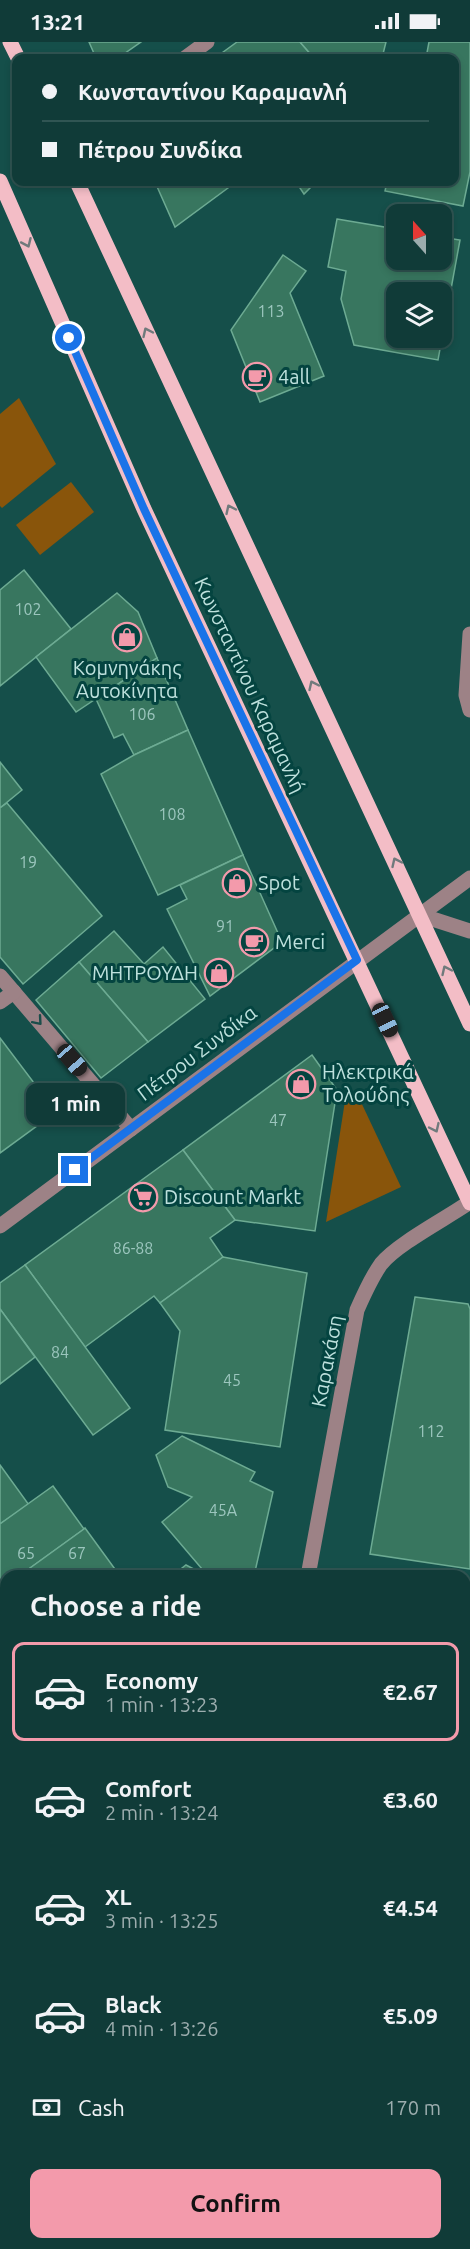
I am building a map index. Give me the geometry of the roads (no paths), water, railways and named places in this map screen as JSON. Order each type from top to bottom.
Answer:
[{"type":"main road","points":[[79,186],[470,1024]]},
{"type":"main road","name":"Κωνσταντίνου Καραμανλή","points":[[1,187],[144,509],[470,1203]]},
{"type":"street","points":[[190,54],[207,42]]},
{"type":"street","points":[[470,634],[466,695],[470,710]]},
{"type":"street","name":"Πέτρου Συνδίκα","points":[[0,1226],[470,878]]},
{"type":"street","points":[[420,915],[470,931]]},
{"type":"street","points":[[0,976],[131,1129]]},
{"type":"street","points":[[0,1002],[14,992]]},
{"type":"street","name":"Καρακάση","points":[[309,1570],[357,1310],[369,1284],[383,1262],[407,1243],[470,1203]]},
{"type":"place","name":"4all","points":[[257,377]]},
{"type":"place","name":"Κομνηνάκης Αυτοκίνητα","points":[[127,637]]},
{"type":"place","name":"Spot","points":[[237,883]]},
{"type":"place","name":"Merci","points":[[254,942]]},
{"type":"place","name":"ΜΗΤΡΟΥΔΗ","points":[[219,973]]},
{"type":"place","name":"Ηλεκτρικά Τολούδης","points":[[301,1084]]},
{"type":"place","name":"Discount Markt","points":[[143,1197]]}]
